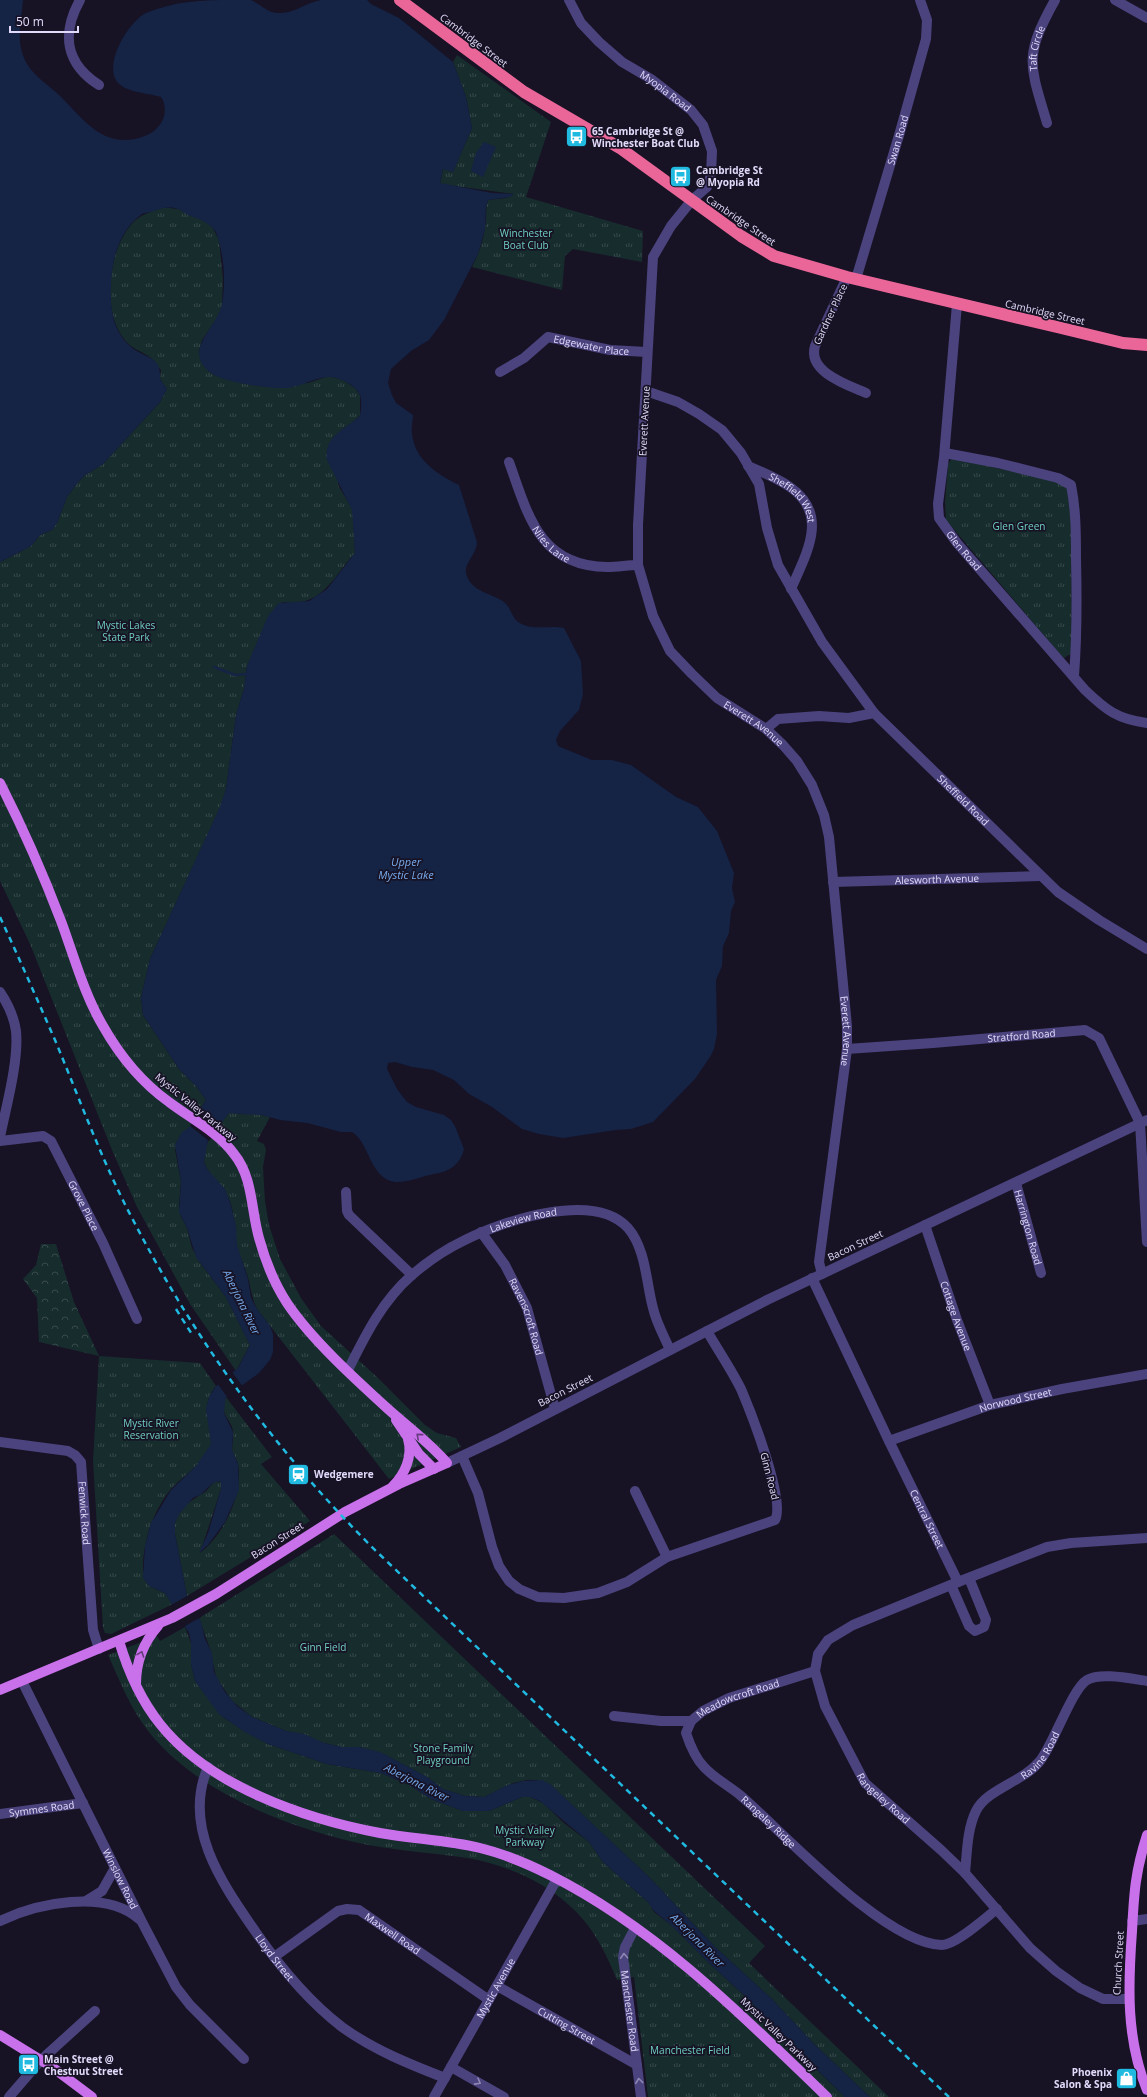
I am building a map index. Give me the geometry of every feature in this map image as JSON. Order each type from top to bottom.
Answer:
[{"type":"highway","name":"Cambridge Street","points":[[400,0],[524,92],[620,148],[746,239],[774,256],[852,278],[957,304],[1123,343],[1147,345]]},
{"type":"main road","name":"Mystic Valley Parkway","points":[[0,783],[34,856],[94,1010],[122,1056],[141,1078],[162,1097],[214,1134],[232,1151],[243,1168],[249,1188],[259,1238],[276,1284],[287,1303],[306,1328],[388,1409],[433,1448],[447,1463]]},
{"type":"main road","name":"Mystic Valley Parkway","points":[[388,1409],[424,1461],[434,1469]]},
{"type":"main road","points":[[391,1488],[400,1478],[407,1464],[410,1450],[407,1437]]},
{"type":"main road","name":"Bacon Street","points":[[0,1690],[119,1642],[172,1618],[199,1603],[332,1520],[391,1488],[447,1463]]},
{"type":"main road","points":[[136,1688],[137,1668],[140,1655],[146,1642],[159,1624]]},
{"type":"main road","name":"Mystic Valley Parkway","points":[[119,1642],[136,1688],[165,1730],[184,1749],[208,1767],[254,1793],[310,1816],[382,1833],[488,1850],[517,1860],[557,1879],[635,1928],[720,1994],[827,2097]]},
{"type":"main road","name":"Church Street","points":[[1147,1836],[1136,1874],[1128,1999],[1132,2036],[1139,2071],[1147,2090]]},
{"type":"main road","points":[[0,2034],[42,2060],[92,2097]]},
{"type":"street","points":[[80,0],[69,33],[70,50],[76,65],[87,77],[99,85]]},
{"type":"street","name":"Myopia Road","points":[[569,0],[581,23],[599,42],[622,62],[651,79],[691,110],[703,125],[712,151],[711,175],[707,187],[692,200]]},
{"type":"street","name":"Swan Road","points":[[852,278],[900,132],[926,39],[927,20],[920,0]]},
{"type":"street","name":"Taft Circle","points":[[1047,123],[1034,80],[1031,62],[1037,35],[1055,0]]},
{"type":"street","points":[[1115,0],[1147,18]]},
{"type":"street","name":"Everett Avenue","points":[[692,200],[671,226],[653,257],[639,496],[638,565],[653,616],[670,651],[717,698],[766,729],[784,745],[797,761],[812,785],[824,815],[829,837],[847,1026],[847,1049],[817,1276]]},
{"type":"street","name":"Gardner Place","points":[[852,278],[815,346],[814,358],[818,366],[825,372],[866,393]]},
{"type":"street","name":"Glen Road","points":[[957,304],[945,453],[938,504],[939,518],[962,549],[1085,690],[1106,709],[1128,721],[1147,723]]},
{"type":"street","name":"Edgewater Place","points":[[500,372],[524,358],[548,337],[610,350],[648,352]]},
{"type":"street","name":"Sheffield West","points":[[646,391],[678,402],[722,430],[741,453],[759,484],[767,528],[778,565],[822,642],[874,713]]},
{"type":"street","points":[[945,453],[998,463],[1058,478],[1070,486],[1075,505],[1077,568],[1078,633],[1074,676]]},
{"type":"street","name":"Niles Lane","points":[[509,462],[528,514],[544,541],[554,550],[564,557],[585,564],[607,567],[638,565]]},
{"type":"street","name":"Sheffield West","points":[[748,466],[790,487],[804,500],[812,513],[812,537],[791,589]]},
{"type":"street","points":[[766,729],[778,719],[819,716],[849,718],[874,713]]},
{"type":"street","name":"Sheffield Road","points":[[874,713],[1041,876],[1076,906],[1147,949]]},
{"type":"street","name":"Alesworth Avenue","points":[[833,882],[1041,876]]},
{"type":"street","points":[[0,992],[11,1014],[16,1038],[15,1058],[0,1137]]},
{"type":"street","name":"Stratford Road","points":[[847,1049],[933,1044],[1085,1030],[1099,1038],[1144,1122]]},
{"type":"street","points":[[1144,1122],[1147,1242]]},
{"type":"street","name":"Bacon Street","points":[[447,1463],[817,1276],[1144,1122]]},
{"type":"street","name":"Grove Place","points":[[0,1141],[43,1136],[51,1141],[102,1243],[137,1319]]},
{"type":"street","name":"Harrington Road","points":[[1016,1183],[1041,1273]]},
{"type":"street","points":[[346,1192],[347,1211],[349,1215],[412,1275]]},
{"type":"street","name":"Lakeview Road","points":[[348,1370],[370,1326],[389,1299],[412,1275],[448,1249],[481,1232],[526,1218],[577,1210],[592,1210],[618,1220],[627,1228],[635,1239],[642,1254],[653,1310],[670,1350]]},
{"type":"street","name":"Cottage Avenue","points":[[925,1225],[957,1320],[990,1405]]},
{"type":"street","name":"Ravenscroft Road","points":[[481,1232],[506,1265],[527,1308],[555,1409]]},
{"type":"street","name":"Central Street","points":[[817,1276],[889,1441],[955,1583],[969,1626],[975,1631],[984,1627],[986,1620],[969,1578]]},
{"type":"street","name":"Ginn Road","points":[[462,1456],[478,1493],[496,1560],[509,1581],[519,1589],[538,1596],[550,1598],[587,1595],[627,1582],[667,1557],[704,1543],[775,1520],[778,1512],[772,1478],[756,1425],[740,1388],[707,1331]]},
{"type":"street","name":"Norwood Street","points":[[889,1441],[990,1405],[1062,1389],[1147,1374]]},
{"type":"street","name":"Fenwick Road","points":[[0,1442],[68,1450],[81,1462],[93,1630],[99,1650]]},
{"type":"street","points":[[636,1491],[667,1557]]},
{"type":"street","points":[[955,1583],[1040,1549],[1055,1545],[1147,1538]]},
{"type":"street","name":"Rangeley Road","points":[[955,1583],[853,1625],[828,1640],[818,1654],[815,1671],[825,1706],[865,1783],[920,1830],[965,1873],[1030,1948],[1056,1972],[1080,1988],[1103,1999],[1128,1999]]},
{"type":"street","name":"Meadowcroft Road","points":[[614,1716],[661,1721],[691,1721],[703,1711],[729,1698],[815,1671]]},
{"type":"street","name":"Ravine Road","points":[[965,1873],[970,1828],[976,1811],[986,1798],[1031,1770],[1039,1762],[1051,1744],[1082,1684],[1098,1677],[1147,1681]]},
{"type":"street","name":"Winslow Road","points":[[22,1681],[142,1922],[180,1992],[244,2059]]},
{"type":"street","name":"Rangeley Ridge","points":[[691,1721],[686,1733],[690,1746],[704,1767],[740,1795],[836,1883],[872,1912],[905,1934],[924,1943],[944,1945],[968,1932],[997,1909]]},
{"type":"street","name":"Lloyd Street","points":[[208,1767],[203,1781],[200,1803],[201,1824],[207,1847],[222,1881],[274,1957],[308,1997],[344,2028],[391,2057],[445,2078]]},
{"type":"street","name":"Symmes Road","points":[[0,1814],[83,1803]]},
{"type":"street","points":[[86,1901],[102,1891],[115,1868]]},
{"type":"street","name":"Mystic Avenue","points":[[434,2097],[557,1879]]},
{"type":"street","points":[[0,1921],[32,1909],[86,1901],[99,1902],[119,1907],[134,1915],[142,1922]]},
{"type":"street","name":"Maxwell Road","points":[[274,1957],[338,1912],[347,1909],[360,1910],[489,2000]]},
{"type":"street","points":[[1132,1921],[1147,1919]]},
{"type":"street","name":"Manchester Road","points":[[635,1928],[625,1947],[623,1957],[641,2097]]},
{"type":"street","name":"Cutting Street","points":[[497,1986],[637,2065]]},
{"type":"street","points":[[10,2097],[42,2060],[95,2011]]},
{"type":"street","points":[[451,2067],[504,2097]]},
{"type":"green space","name":"Winchester Boat Club","points":[[457,55],[551,122],[526,197],[643,231],[642,262],[573,249],[565,256],[562,290],[472,267],[483,238],[486,225],[488,200],[506,198],[514,194],[440,184],[443,169],[453,171],[472,128],[466,97],[453,62]]},
{"type":"green space","name":"Mystic Lakes State Park","points":[[160,207],[178,209],[200,218],[212,226],[219,240],[223,279],[222,306],[218,317],[202,340],[199,351],[212,374],[252,385],[308,383],[329,376],[343,380],[355,388],[360,395],[360,416],[347,427],[338,485],[353,510],[355,553],[333,581],[317,595],[308,600],[296,603],[283,602],[262,634],[247,666],[244,689],[236,715],[226,789],[220,808],[150,959],[141,998],[143,1015],[179,1069],[196,1086],[206,1100],[201,1108],[202,1111],[175,1150],[181,1181],[179,1205],[181,1217],[187,1228],[192,1248],[201,1264],[226,1297],[250,1345],[236,1371],[190,1304],[137,1207],[112,1150],[30,944],[0,881],[0,562],[31,546],[40,535],[52,530],[57,523],[67,497],[78,482],[85,475],[103,464],[160,402],[167,389],[160,379],[161,370],[148,356],[137,350],[124,339],[117,327],[110,298],[110,282],[113,266],[123,237],[130,226],[138,219]]},
{"type":"green space","name":"Glen Green","points":[[952,458],[1056,481],[1068,489],[1071,499],[1072,653],[1064,658],[946,520],[945,502],[948,464]]},
{"type":"green space","points":[[229,1113],[257,1114],[270,1117],[257,1141],[264,1144],[266,1150],[263,1167],[265,1201],[269,1225],[280,1259],[301,1298],[321,1326],[377,1377],[425,1425],[437,1433],[456,1438],[461,1447],[389,1479],[257,1309],[237,1246],[233,1212],[230,1201],[224,1190],[208,1170],[204,1160],[208,1142],[220,1122]]},
{"type":"green space","points":[[41,1244],[56,1244],[74,1302],[99,1356],[39,1342],[37,1298],[23,1279],[36,1265]]},
{"type":"green space","name":"Mystic River Reservation","points":[[99,1356],[200,1363],[216,1386],[210,1395],[207,1404],[212,1433],[210,1447],[207,1453],[192,1470],[171,1489],[159,1507],[150,1527],[145,1547],[143,1570],[149,1586],[165,1593],[173,1604],[111,1634],[105,1633],[103,1628],[93,1461]]},
{"type":"green space","points":[[226,1397],[272,1457],[261,1464],[310,1521],[187,1596],[175,1534],[175,1523],[177,1516],[188,1503],[206,1491],[215,1481],[221,1482],[221,1489],[200,1553],[224,1525],[235,1500],[238,1488],[238,1464],[232,1450],[233,1431],[223,1408]]},
{"type":"green space","name":"Ginn Field","points":[[334,1534],[765,1946],[749,1963],[889,2097],[870,2097],[815,2045],[772,1999],[715,1947],[649,1877],[560,1794],[537,1780],[527,1780],[513,1783],[484,1797],[465,1796],[443,1789],[427,1777],[385,1755],[359,1747],[342,1747],[319,1742],[309,1736],[286,1731],[252,1717],[232,1701],[216,1677],[210,1649],[199,1618]]},
{"type":"green space","name":"Mystic Valley Parkway","points":[[185,1627],[191,1643],[191,1664],[195,1681],[224,1718],[268,1744],[327,1764],[381,1773],[409,1785],[431,1799],[463,1811],[489,1811],[522,1797],[530,1797],[543,1803],[564,1823],[589,1842],[603,1862],[648,1902],[654,1912],[671,1925],[745,1996],[788,2042],[845,2097],[648,2097],[634,1977],[617,1980],[606,1955],[592,1931],[568,1904],[553,1892],[521,1874],[485,1862],[467,1858],[368,1845],[307,1829],[244,1804],[214,1788],[187,1769],[163,1748],[143,1724],[128,1699],[108,1655],[157,1636],[160,1641]]},
{"type":"water","name":"Upper Mystic Lake","points":[[0,0],[23,0],[20,39],[24,59],[32,71],[94,129],[103,135],[114,139],[126,140],[143,137],[159,126],[163,120],[165,106],[161,97],[133,91],[122,86],[118,83],[114,75],[113,66],[115,55],[120,44],[132,25],[146,13],[167,6],[199,1],[251,0],[269,11],[286,13],[321,0],[367,0],[371,4],[399,18],[453,62],[466,97],[472,128],[453,172],[443,169],[440,183],[492,193],[514,194],[510,197],[488,200],[486,207],[485,229],[478,254],[444,320],[429,340],[411,351],[391,369],[388,383],[392,395],[396,403],[413,415],[412,431],[414,443],[422,459],[435,471],[459,485],[477,542],[466,569],[468,579],[483,592],[504,602],[519,623],[534,627],[564,628],[581,661],[583,694],[579,710],[560,731],[556,740],[558,746],[592,760],[612,760],[631,765],[676,797],[698,807],[717,831],[734,873],[732,888],[735,902],[731,911],[729,933],[723,946],[722,966],[716,980],[717,1034],[714,1049],[695,1079],[653,1122],[631,1129],[563,1138],[539,1134],[522,1129],[492,1107],[469,1094],[454,1080],[433,1070],[412,1067],[395,1062],[388,1063],[387,1069],[397,1089],[407,1102],[416,1107],[444,1115],[451,1120],[455,1126],[464,1149],[457,1163],[445,1171],[410,1180],[395,1182],[386,1179],[380,1174],[363,1144],[352,1132],[341,1132],[307,1123],[280,1120],[262,1115],[229,1113],[208,1140],[204,1162],[207,1169],[225,1189],[236,1226],[237,1245],[248,1279],[251,1298],[257,1309],[270,1326],[273,1334],[273,1352],[270,1360],[259,1373],[226,1397],[224,1413],[233,1432],[232,1450],[238,1464],[239,1490],[225,1522],[208,1545],[199,1553],[208,1533],[221,1489],[221,1482],[218,1481],[212,1484],[200,1495],[193,1498],[179,1514],[175,1523],[175,1534],[187,1596],[201,1622],[205,1639],[212,1653],[214,1672],[225,1692],[237,1706],[252,1717],[286,1731],[304,1734],[324,1743],[342,1747],[359,1747],[380,1752],[427,1777],[443,1789],[465,1796],[484,1797],[508,1785],[523,1781],[542,1780],[550,1784],[649,1877],[715,1947],[772,1999],[815,2045],[870,2097],[845,2097],[788,2042],[745,1996],[671,1925],[654,1911],[648,1902],[603,1862],[589,1842],[540,1801],[530,1797],[522,1797],[489,1811],[463,1811],[431,1799],[408,1784],[381,1773],[327,1764],[268,1744],[243,1731],[219,1714],[195,1681],[191,1664],[191,1643],[189,1633],[165,1593],[149,1586],[143,1578],[145,1546],[151,1523],[171,1490],[196,1466],[211,1444],[206,1409],[209,1397],[216,1386],[238,1368],[250,1345],[226,1297],[196,1257],[187,1228],[179,1212],[181,1181],[175,1145],[182,1132],[190,1127],[202,1112],[201,1108],[206,1100],[196,1086],[179,1069],[143,1015],[141,998],[150,959],[220,807],[226,789],[236,715],[244,689],[247,666],[268,616],[279,603],[309,601],[327,589],[355,553],[352,510],[327,460],[327,452],[328,445],[336,434],[360,416],[361,400],[358,391],[355,388],[342,380],[333,377],[325,377],[293,387],[281,388],[227,380],[211,373],[203,364],[199,356],[203,339],[219,313],[222,304],[224,277],[221,249],[216,232],[204,221],[175,208],[163,208],[142,214],[127,228],[118,247],[111,277],[112,311],[116,327],[124,340],[135,350],[155,361],[160,371],[160,379],[167,389],[160,402],[103,464],[85,475],[78,482],[67,497],[57,523],[52,530],[40,535],[31,546],[0,562]]},
{"type":"water","points":[[484,142],[496,147],[483,177],[471,171],[476,153]]},
{"type":"pier","points":[[201,1111],[220,1126],[209,1141],[190,1126]]},
{"type":"pier","points":[[232,1372],[243,1387],[228,1398],[217,1383]]},
{"type":"pier","points":[[189,1595],[201,1617],[183,1627],[171,1605]]},
{"type":"waterway","points":[[214,667],[235,675],[246,674]]},
{"type":"railway","points":[[0,917],[55,1040],[101,1152],[132,1218],[183,1309],[211,1352],[272,1435],[305,1475],[376,1551],[949,2097]]},
{"type":"railway","points":[[176,1309],[193,1336]]},
{"type":"place","name":"65 Cambridge St @ Winchester Boat Club","points":[[577,137]]},
{"type":"place","name":"Cambridge St @ Myopia Rd","points":[[681,176]]},
{"type":"place","name":"Wedgemere","points":[[299,1474]]},
{"type":"place","name":"Main Street @ Chestnut Street","points":[[29,2065]]},
{"type":"place","name":"Phoenix Salon & Spa","points":[[1127,2078]]},
{"type":"water label","name":"Aberjona River","points":[[242,1302]]},
{"type":"water label","name":"Aberjona River","points":[[417,1782]]},
{"type":"water label","name":"Aberjona River","points":[[698,1940]]},
{"type":"park label","name":"Stone Family Playground","points":[[443,1754]]},
{"type":"park label","name":"Manchester Field","points":[[690,2050]]}]
